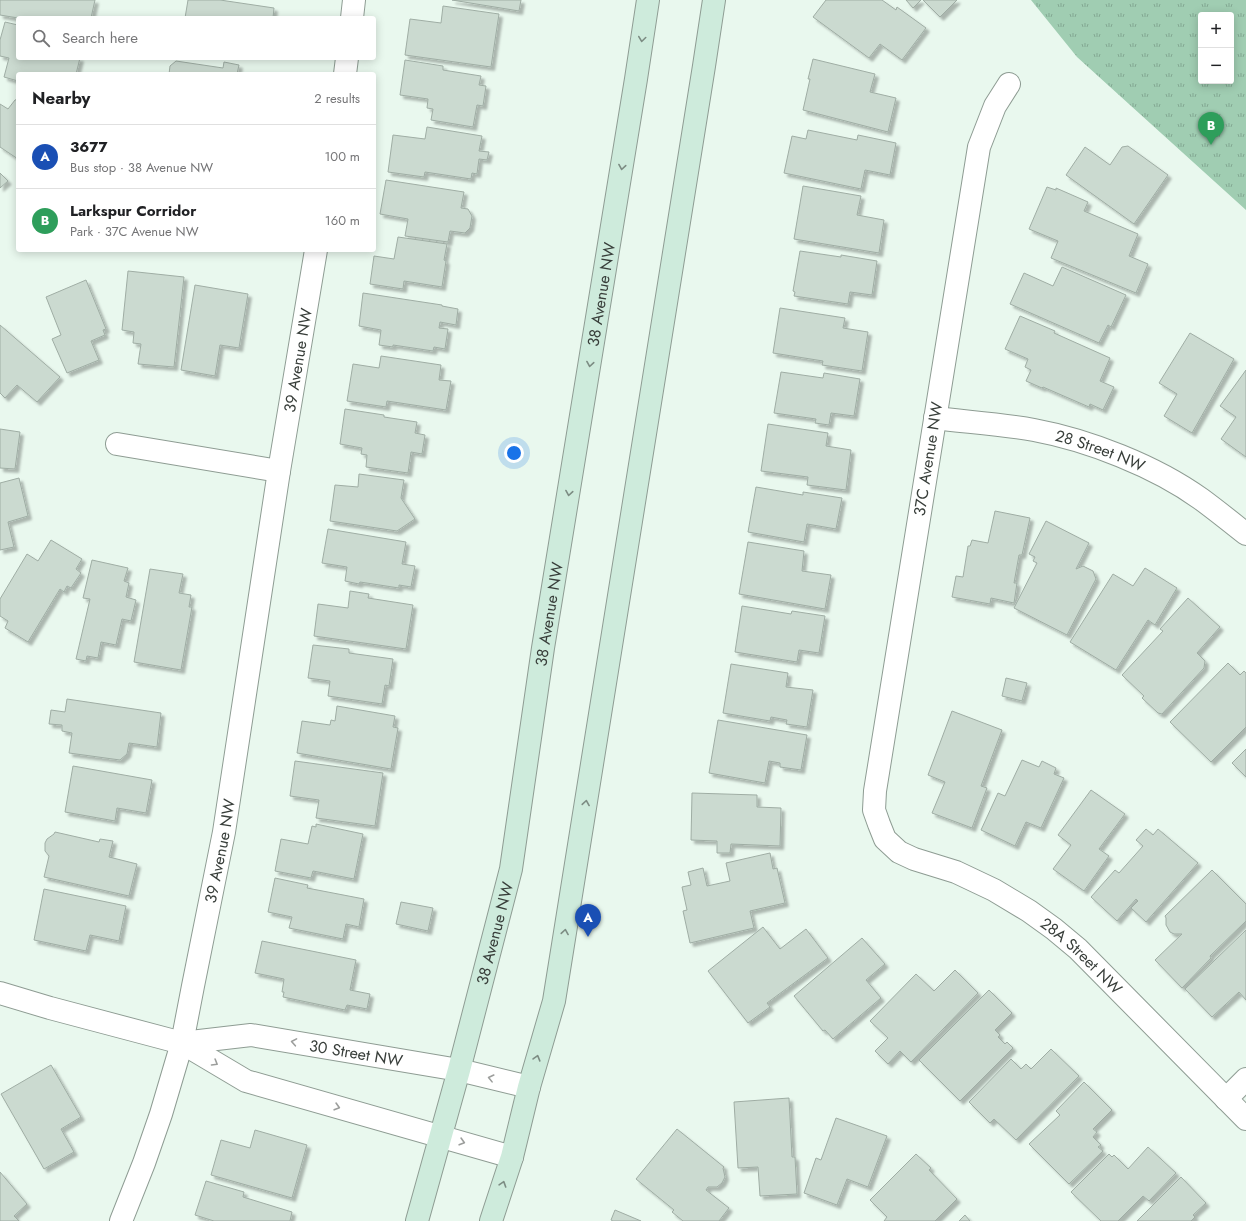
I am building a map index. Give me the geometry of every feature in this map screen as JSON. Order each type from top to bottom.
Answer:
[{"type":"main road","name":"38 Avenue NW","points":[[417,1221],[459,1070],[511,869],[544,648],[648,0]]},
{"type":"main road","points":[[491,1221],[512,1157],[529,1087],[554,1001],[714,0]]},
{"type":"street","points":[[352,16],[354,0]]},
{"type":"street","points":[[345,72],[347,60]]},
{"type":"street","name":"37C Avenue NW","points":[[885,839],[874,810],[875,791],[934,418],[979,147],[994,106],[1009,84]]},
{"type":"street","name":"39 Avenue NW","points":[[121,1221],[144,1163],[161,1114],[182,1043],[224,832],[279,471],[316,252]]},
{"type":"street","name":"28 Street NW","points":[[934,418],[1033,430],[1073,439],[1110,452],[1173,481],[1200,498],[1246,534]]},
{"type":"street","points":[[117,444],[279,471]]},
{"type":"street","name":"28A Street NW","points":[[885,839],[899,852],[914,859],[956,872],[994,890],[1029,911],[1054,929],[1078,949],[1246,1119]]},
{"type":"street","name":"30 Street NW","points":[[0,993],[50,1008],[182,1043],[246,1081],[512,1157]]},
{"type":"street","name":"30 Street NW","points":[[182,1043],[251,1034],[459,1070],[529,1087]]},
{"type":"street","points":[[1226,1099],[1246,1079]]},
{"type":"green space","points":[[1031,0],[1246,0],[1246,210],[1077,57]]},
{"type":"building","points":[[0,0],[95,0],[91,16],[16,16],[16,18],[0,15]]},
{"type":"building","points":[[188,0],[220,0],[274,8],[273,16],[185,16]]},
{"type":"building","points":[[452,0],[521,0],[519,11]]},
{"type":"building","points":[[826,0],[882,0],[896,10],[897,7],[926,28],[902,60],[880,44],[869,58],[813,17]]},
{"type":"building","points":[[906,0],[921,0],[913,8]]},
{"type":"building","points":[[923,0],[957,0],[940,17]]},
{"type":"building","points":[[443,6],[499,14],[491,67],[405,55],[410,19],[441,23]]},
{"type":"building","points":[[5,22],[16,25],[16,60],[80,60],[76,72],[16,72],[16,80],[4,77],[9,58],[0,56],[0,40]]},
{"type":"building","points":[[813,59],[875,74],[870,92],[896,98],[888,132],[803,110]]},
{"type":"building","points":[[405,60],[443,66],[443,70],[481,76],[479,85],[486,86],[483,106],[477,105],[473,127],[431,120],[433,109],[427,108],[428,99],[400,95]]},
{"type":"building","points":[[176,61],[223,68],[224,62],[239,65],[237,72],[169,72],[170,66]]},
{"type":"building","points":[[15,100],[16,158],[0,147],[0,104],[8,109]]},
{"type":"building","points":[[427,127],[482,136],[479,151],[489,152],[487,160],[479,159],[477,174],[472,173],[471,179],[425,172],[424,177],[388,172],[393,135],[425,139]]},
{"type":"building","points":[[808,130],[857,140],[858,135],[896,143],[890,175],[865,170],[861,189],[784,173],[792,136],[806,139]]},
{"type":"building","points":[[1128,146],[1168,175],[1134,224],[1066,175],[1085,147],[1110,165],[1122,147]]},
{"type":"building","points":[[0,173],[8,181],[0,188]]},
{"type":"building","points":[[386,180],[464,192],[461,208],[468,209],[472,216],[470,228],[465,233],[450,231],[448,242],[405,236],[408,219],[380,214]]},
{"type":"building","points":[[803,186],[861,196],[857,215],[884,220],[879,253],[794,239]]},
{"type":"building","points":[[1047,187],[1056,190],[1056,188],[1088,202],[1084,211],[1138,234],[1129,256],[1148,264],[1136,293],[1051,258],[1058,241],[1029,229]]},
{"type":"building","points":[[398,237],[447,244],[442,287],[404,281],[403,289],[370,284],[374,256],[394,259]]},
{"type":"building","points":[[800,251],[841,257],[841,255],[877,261],[872,295],[850,292],[848,304],[794,296],[795,292],[793,291]]},
{"type":"building","points":[[1062,267],[1126,295],[1111,327],[1108,325],[1099,343],[1010,304],[1024,273],[1053,286]]},
{"type":"building","points":[[128,271],[184,277],[174,367],[138,364],[141,344],[133,343],[134,332],[122,330]]},
{"type":"building","points":[[86,280],[106,329],[103,330],[105,335],[91,341],[99,360],[67,373],[52,339],[61,335],[46,297]]},
{"type":"building","points":[[195,285],[248,294],[239,348],[220,345],[215,376],[181,370]]},
{"type":"building","points":[[363,293],[442,305],[458,309],[456,325],[440,322],[439,328],[448,329],[445,349],[434,347],[433,351],[393,345],[393,347],[379,345],[381,330],[359,326]]},
{"type":"building","points":[[780,308],[845,318],[843,328],[868,332],[862,371],[822,365],[823,361],[773,353]]},
{"type":"building","points":[[1020,316],[1055,331],[1054,333],[1110,358],[1100,381],[1114,387],[1103,410],[1090,404],[1089,407],[1026,381],[1031,370],[1025,367],[1028,359],[1005,349]]},
{"type":"building","points":[[0,325],[60,377],[37,402],[17,385],[5,398],[0,393]]},
{"type":"building","points":[[1190,333],[1234,359],[1192,433],[1164,416],[1177,394],[1159,383]]},
{"type":"building","points":[[381,356],[441,365],[439,380],[451,381],[446,410],[387,401],[386,407],[347,401],[353,364],[379,368]]},
{"type":"building","points":[[1246,370],[1246,457],[1221,439],[1236,417],[1220,406]]},
{"type":"building","points":[[781,372],[823,378],[824,373],[860,379],[854,416],[831,413],[829,425],[815,423],[816,419],[774,413]]},
{"type":"building","points":[[345,409],[417,422],[415,433],[425,435],[422,454],[411,452],[408,473],[366,467],[367,455],[361,454],[362,448],[340,444]]},
{"type":"building","points":[[768,424],[828,433],[826,446],[851,450],[846,490],[807,485],[808,477],[761,471]]},
{"type":"building","points":[[0,429],[20,432],[15,469],[0,468]]},
{"type":"building","points":[[359,474],[404,480],[401,498],[415,519],[397,531],[330,521],[335,485],[358,487]]},
{"type":"building","points":[[19,478],[28,516],[8,522],[14,547],[0,550],[0,483]]},
{"type":"building","points":[[756,487],[803,495],[803,492],[842,498],[836,529],[807,524],[804,542],[748,532]]},
{"type":"building","points":[[995,511],[1030,518],[1022,555],[1019,555],[1014,583],[1017,583],[1014,603],[991,598],[990,604],[952,597],[956,576],[963,577],[968,546],[970,546],[972,540],[988,543]]},
{"type":"building","points":[[1046,521],[1089,543],[1076,569],[1083,566],[1093,571],[1096,579],[1067,635],[1014,608],[1037,563],[1033,561],[1035,557],[1029,554]]},
{"type":"building","points":[[328,529],[406,542],[402,564],[415,566],[411,587],[399,585],[399,588],[345,581],[347,567],[322,563]]},
{"type":"building","points":[[51,540],[82,559],[76,569],[81,573],[71,588],[67,586],[64,592],[60,589],[28,642],[5,628],[8,621],[0,616],[0,599],[27,554],[38,561]]},
{"type":"building","points":[[748,542],[804,551],[802,571],[831,575],[825,609],[739,594]]},
{"type":"building","points":[[92,560],[128,568],[124,581],[129,583],[126,597],[136,600],[131,621],[122,619],[116,645],[101,642],[98,658],[87,656],[86,661],[76,659],[90,599],[83,598]]},
{"type":"building","points":[[1145,568],[1177,588],[1155,625],[1148,620],[1116,670],[1070,642],[1113,574],[1133,586]]},
{"type":"building","points":[[150,569],[183,574],[179,593],[191,595],[189,607],[192,607],[181,670],[134,662]]},
{"type":"building","points":[[350,591],[369,594],[368,598],[413,605],[406,649],[314,636],[318,604],[348,608]]},
{"type":"building","points":[[1188,598],[1220,627],[1197,653],[1205,661],[1204,668],[1162,714],[1158,713],[1142,698],[1144,696],[1122,675],[1163,631],[1160,629]]},
{"type":"building","points":[[742,606],[791,614],[792,611],[825,616],[819,653],[799,650],[797,662],[735,652]]},
{"type":"building","points":[[313,645],[349,649],[349,653],[393,659],[389,686],[385,685],[382,704],[328,696],[330,681],[308,678]]},
{"type":"building","points":[[1228,663],[1240,675],[1244,671],[1246,673],[1246,727],[1211,762],[1170,722]]},
{"type":"building","points":[[731,664],[788,673],[786,687],[813,690],[807,727],[786,724],[787,720],[771,717],[770,721],[723,713]]},
{"type":"building","points":[[1006,678],[1027,683],[1022,701],[1002,696]]},
{"type":"building","points":[[67,699],[161,713],[157,747],[129,743],[127,754],[120,760],[69,753],[72,733],[62,731],[62,725],[49,724],[51,710],[65,712]]},
{"type":"building","points":[[337,706],[395,716],[393,727],[398,728],[391,769],[297,753],[302,721],[330,725],[331,720],[335,721]]},
{"type":"building","points":[[952,711],[1002,730],[981,786],[987,788],[972,828],[932,813],[945,782],[928,775]]},
{"type":"building","points":[[718,720],[807,735],[801,770],[780,767],[780,763],[769,761],[765,783],[709,773]]},
{"type":"building","points":[[1246,749],[1246,777],[1232,763]]},
{"type":"building","points":[[1022,760],[1039,767],[1042,761],[1056,768],[1054,774],[1064,778],[1041,828],[1026,822],[1015,846],[981,830],[998,793],[1005,796]]},
{"type":"building","points":[[295,761],[383,773],[375,826],[316,818],[319,800],[290,796]]},
{"type":"building","points":[[73,766],[152,780],[146,813],[117,808],[115,821],[65,812]]},
{"type":"building","points":[[1091,790],[1125,814],[1099,849],[1109,856],[1084,891],[1053,869],[1071,845],[1058,835]]},
{"type":"building","points":[[692,793],[757,795],[757,807],[781,808],[780,846],[731,844],[730,853],[717,853],[717,841],[691,840]]},
{"type":"building","points":[[316,824],[363,834],[354,879],[313,871],[311,878],[275,871],[281,839],[308,844],[312,826],[316,827]]},
{"type":"building","points":[[1146,829],[1153,835],[1158,829],[1198,863],[1146,922],[1131,908],[1138,901],[1136,899],[1117,921],[1091,897],[1115,870],[1119,873],[1143,846],[1136,840]]},
{"type":"building","points":[[55,832],[99,842],[100,839],[113,841],[109,857],[137,864],[129,896],[44,877],[49,856],[45,851],[45,843],[47,839]]},
{"type":"building","points":[[770,853],[773,869],[777,868],[785,903],[750,911],[754,928],[690,943],[683,911],[687,910],[682,887],[691,885],[688,872],[703,868],[707,886],[730,881],[726,863]]},
{"type":"building","points":[[1212,870],[1246,904],[1246,921],[1210,956],[1211,958],[1182,988],[1155,960],[1182,934],[1174,934],[1170,932],[1166,925],[1165,916]]},
{"type":"building","points":[[275,878],[308,885],[307,888],[364,899],[359,927],[346,924],[343,939],[289,928],[292,917],[268,912]]},
{"type":"building","points":[[44,889],[126,906],[119,941],[90,935],[86,951],[34,940]]},
{"type":"building","points":[[401,902],[433,908],[428,931],[396,924]]},
{"type":"building","points":[[763,927],[780,949],[806,929],[828,958],[767,1003],[770,1007],[748,1023],[708,971]]},
{"type":"building","points":[[1246,930],[1246,1000],[1239,992],[1212,1017],[1185,989]]},
{"type":"building","points":[[862,938],[885,964],[866,980],[881,998],[833,1039],[825,1030],[823,1031],[794,996]]},
{"type":"building","points":[[262,941],[356,960],[350,990],[370,994],[367,1009],[347,1005],[345,1010],[283,997],[284,992],[282,992],[284,979],[255,973]]},
{"type":"building","points":[[955,970],[978,993],[911,1062],[900,1051],[888,1064],[875,1051],[888,1038],[870,1021],[916,974],[934,991]]},
{"type":"building","points":[[989,990],[1012,1013],[995,1030],[1000,1035],[998,1037],[1005,1044],[1007,1042],[1013,1048],[960,1101],[919,1060]]},
{"type":"building","points":[[1051,1049],[1079,1076],[1016,1140],[994,1119],[990,1123],[969,1102],[1011,1059],[1021,1069],[1026,1064],[1031,1069]]},
{"type":"building","points":[[51,1065],[81,1117],[61,1129],[74,1152],[44,1169],[1,1094]]},
{"type":"building","points":[[1084,1082],[1112,1110],[1093,1129],[1097,1132],[1093,1137],[1101,1145],[1098,1147],[1103,1151],[1069,1184],[1029,1144],[1060,1115],[1056,1111]]},
{"type":"building","points":[[789,1098],[792,1157],[795,1157],[797,1194],[760,1196],[758,1167],[738,1168],[734,1102]]},
{"type":"building","points":[[836,1118],[887,1136],[868,1187],[847,1179],[837,1205],[804,1193],[816,1158],[821,1160]]},
{"type":"building","points":[[677,1129],[724,1167],[725,1177],[722,1183],[717,1187],[708,1187],[706,1190],[729,1208],[719,1221],[683,1221],[672,1212],[674,1210],[636,1179]]},
{"type":"building","points":[[255,1130],[307,1145],[292,1198],[211,1175],[221,1140],[250,1148]]},
{"type":"building","points":[[1148,1147],[1176,1173],[1149,1201],[1143,1196],[1118,1221],[1101,1221],[1071,1192],[1109,1154],[1112,1157],[1114,1155],[1128,1169]]},
{"type":"building","points":[[916,1154],[931,1168],[929,1170],[957,1199],[935,1221],[884,1221],[887,1217],[870,1200]]},
{"type":"building","points":[[0,1172],[27,1204],[14,1216],[19,1221],[0,1221]]},
{"type":"building","points":[[1181,1177],[1206,1203],[1193,1215],[1195,1217],[1191,1221],[1137,1221]]},
{"type":"building","points":[[206,1181],[244,1192],[243,1197],[292,1212],[290,1221],[214,1221],[195,1215]]},
{"type":"building","points":[[615,1210],[641,1221],[613,1221],[611,1220]]},
{"type":"building","points":[[965,1215],[970,1221],[959,1221]]},
{"type":"place","name":"Larkspur Corridor","points":[[1211,145]]},
{"type":"place","name":"3677","points":[[588,937]]}]
